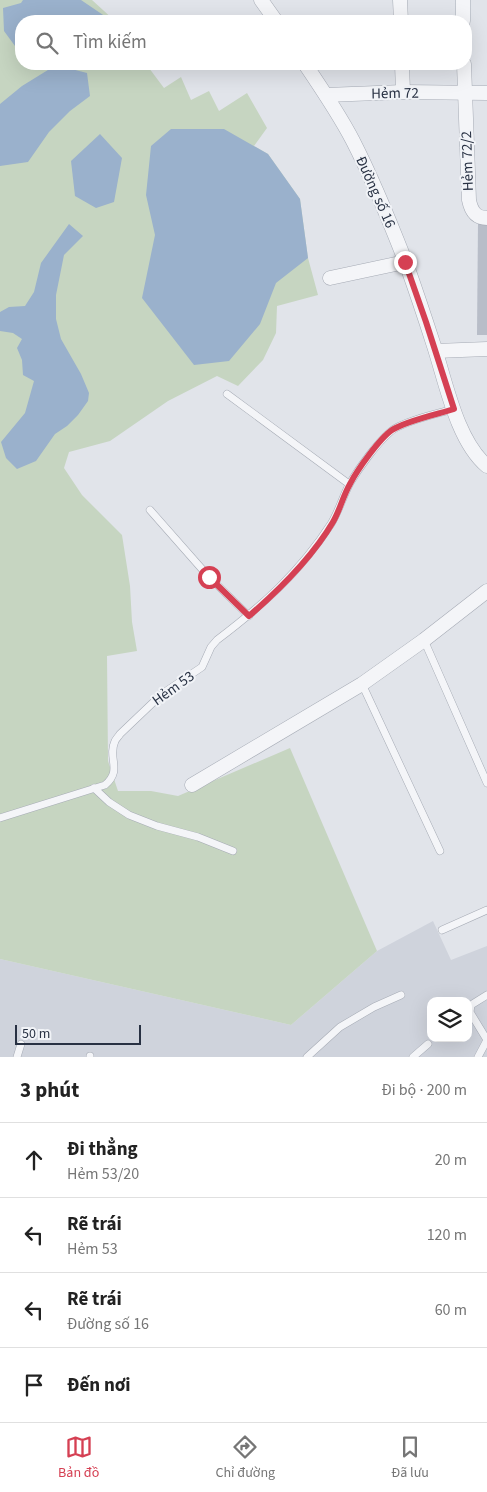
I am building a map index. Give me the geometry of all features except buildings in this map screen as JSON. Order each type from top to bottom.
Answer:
[{"type":"street","points":[[261,0],[272,15]]},
{"type":"street","points":[[400,0],[401,15]]},
{"type":"street","points":[[463,0],[463,15]]},
{"type":"street","name":"Đường số 16","points":[[309,70],[352,140],[370,176],[405,262],[454,409],[468,444],[477,457],[487,466]]},
{"type":"street","points":[[402,70],[403,92]]},
{"type":"street","name":"Hẻm 72/2","points":[[464,70],[469,200],[471,209],[476,215],[487,218]]},
{"type":"street","name":"Hẻm 72","points":[[326,95],[403,92],[487,93]]},
{"type":"street","points":[[330,278],[405,262]]},
{"type":"street","points":[[436,351],[487,349]]},
{"type":"street","points":[[192,785],[362,684],[424,640],[487,591]]},
{"type":"lane","points":[[227,394],[350,484]]},
{"type":"lane","name":"Hẻm 53","points":[[94,788],[105,785],[114,775],[114,742],[120,734],[162,694],[202,666],[211,647],[276,592],[319,542],[333,522],[350,484],[362,464],[390,432],[401,425],[454,409]]},
{"type":"lane","points":[[150,510],[209,577],[249,616]]},
{"type":"lane","points":[[424,640],[487,784]]},
{"type":"lane","points":[[362,684],[440,851]]},
{"type":"lane","points":[[0,818],[94,788],[109,802],[129,816],[198,837],[233,851]]},
{"type":"lane","points":[[442,930],[487,910]]},
{"type":"lane","points":[[307,1057],[340,1027],[374,1007],[401,995]]},
{"type":"lane","points":[[478,1057],[487,1040],[470,1012],[471,1005],[487,995]]},
{"type":"lane","points":[[17,1057],[21,1044]]},
{"type":"lane","points":[[414,1057],[428,1044]]},
{"type":"shaded area","points":[[433,921],[451,960],[487,946],[487,1057],[0,1057],[0,959],[291,1025],[377,951]]},
{"type":"green space","points":[[0,0],[92,0],[108,15],[15,15],[15,70],[150,70],[164,88],[181,77],[191,100],[209,91],[219,111],[247,93],[267,128],[254,146],[268,154],[300,199],[308,258],[318,295],[277,306],[276,333],[263,360],[238,386],[217,376],[168,401],[110,441],[69,452],[64,468],[82,495],[122,535],[130,586],[132,622],[137,651],[107,656],[108,761],[118,791],[151,791],[178,796],[290,748],[377,951],[291,1025],[0,959]]},
{"type":"water","points":[[23,0],[81,0],[103,15],[15,15],[15,46],[4,31],[3,8],[21,3]]},
{"type":"water","points":[[48,70],[75,70],[87,73],[90,96],[70,111],[49,132],[28,162],[0,166],[0,104],[22,86]]},
{"type":"water","points":[[171,129],[224,129],[268,154],[300,199],[308,258],[276,283],[260,324],[229,361],[194,365],[142,298],[155,235],[146,195],[151,146]]},
{"type":"water","points":[[100,134],[122,158],[114,202],[96,208],[75,196],[71,161]]},
{"type":"water","points":[[69,224],[83,236],[64,255],[56,295],[56,319],[61,339],[81,374],[89,393],[88,401],[67,426],[55,434],[36,461],[17,469],[6,458],[1,442],[25,413],[34,381],[23,375],[22,360],[17,348],[22,339],[13,333],[0,331],[0,312],[9,307],[25,306],[34,292],[41,263]]},
{"type":"route","points":[[209,577],[249,616],[276,592],[319,542],[333,522],[354,476],[390,432],[401,425],[454,409],[405,262]]}]
